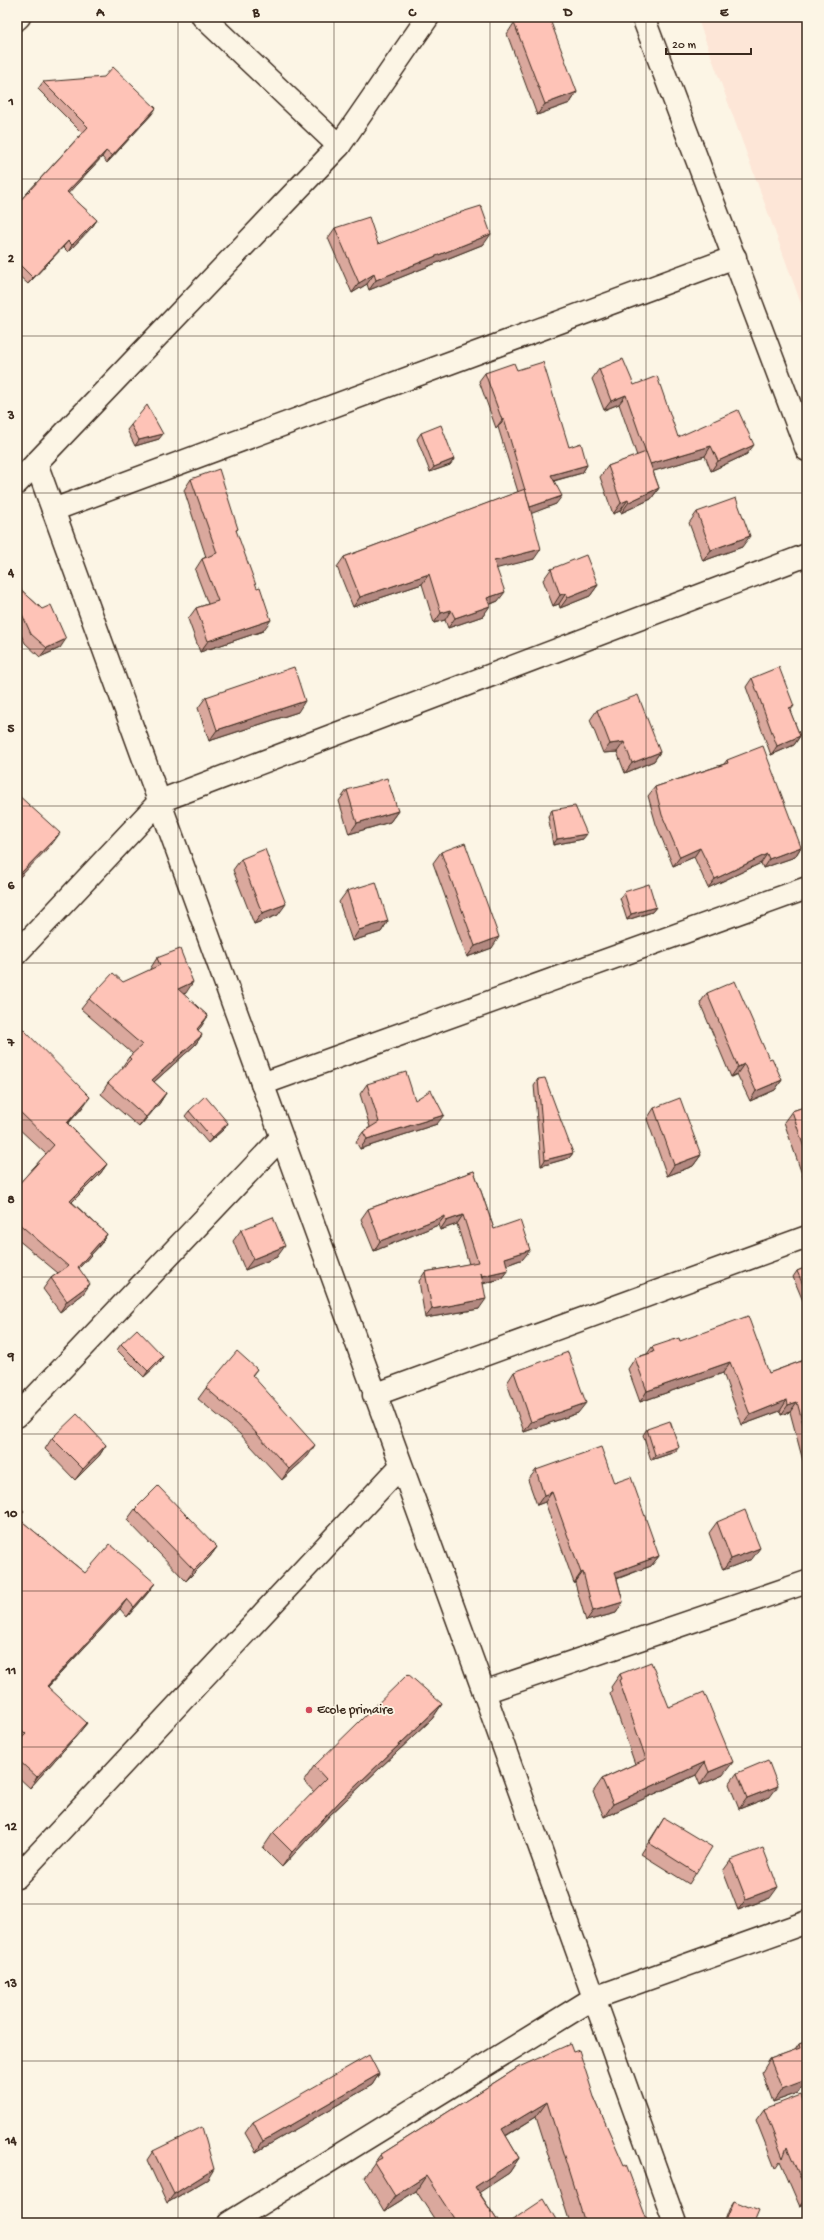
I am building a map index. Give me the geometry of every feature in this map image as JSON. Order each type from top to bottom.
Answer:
[{"type":"street","points":[[203,17],[339,146]]},
{"type":"street","points":[[17,483],[339,146],[428,17]]},
{"type":"street","points":[[643,17],[735,256],[807,450]]},
{"type":"street","points":[[53,510],[735,256]]},
{"type":"street","points":[[36,463],[160,801],[400,1467],[484,1692],[675,2223]]},
{"type":"street","points":[[17,953],[160,801],[807,555]]},
{"type":"street","points":[[262,1084],[807,888]]},
{"type":"street","points":[[17,1416],[281,1138]]},
{"type":"street","points":[[374,1394],[807,1237]]},
{"type":"street","points":[[18,1875],[400,1467]]},
{"type":"street","points":[[484,1692],[807,1582]]},
{"type":"street","points":[[229,2223],[594,1998],[807,1922]]},
{"type":"shaded area","points":[[697,17],[807,17],[807,320]]},
{"type":"building","points":[[531,17],[549,17],[577,92],[545,104],[514,23]]},
{"type":"building","points":[[113,67],[156,108],[112,156],[106,151],[67,192],[97,220],[72,245],[68,241],[33,278],[17,262],[17,204],[88,127],[43,82],[104,77]]},
{"type":"building","points":[[481,206],[491,234],[376,280],[374,274],[359,283],[335,228],[369,217],[378,244],[449,216]]},
{"type":"building","points":[[623,359],[634,385],[657,376],[678,437],[738,410],[754,445],[718,461],[711,446],[650,464],[626,395],[611,401],[599,369]]},
{"type":"building","points":[[543,362],[569,447],[581,443],[587,465],[551,475],[562,496],[530,507],[504,419],[502,420],[485,373],[514,363],[517,370]]},
{"type":"building","points":[[147,405],[163,434],[139,440],[131,425]]},
{"type":"building","points":[[441,425],[454,459],[434,467],[421,433]]},
{"type":"building","points":[[646,452],[659,488],[629,502],[628,500],[621,503],[608,466]]},
{"type":"building","points":[[219,469],[238,529],[236,530],[257,588],[260,587],[271,620],[208,641],[196,608],[218,601],[202,559],[217,553],[191,479]]},
{"type":"building","points":[[525,489],[541,549],[494,561],[505,592],[487,598],[490,606],[455,618],[451,610],[441,613],[429,574],[360,597],[344,557]]},
{"type":"building","points":[[736,498],[750,536],[711,550],[697,512]]},
{"type":"building","points":[[586,555],[598,585],[568,597],[566,593],[560,595],[551,569]]},
{"type":"building","points":[[17,586],[42,609],[51,605],[66,639],[47,648],[31,634],[17,603]]},
{"type":"building","points":[[294,667],[305,701],[217,730],[206,697]]},
{"type":"building","points":[[779,667],[794,706],[789,708],[800,736],[777,746],[752,678]]},
{"type":"building","points":[[638,695],[660,752],[632,763],[624,742],[610,744],[597,710]]},
{"type":"building","points":[[763,746],[801,847],[769,859],[767,854],[715,879],[700,848],[680,857],[662,815],[655,787],[728,763],[727,760]]},
{"type":"building","points":[[387,778],[398,811],[357,823],[347,790]]},
{"type":"building","points":[[17,794],[60,833],[17,877]]},
{"type":"building","points":[[575,806],[587,834],[557,839],[552,810]]},
{"type":"building","points":[[465,843],[499,937],[475,946],[441,852]]},
{"type":"building","points":[[265,849],[286,904],[262,913],[241,859]]},
{"type":"building","points":[[376,882],[388,921],[359,930],[347,891]]},
{"type":"building","points":[[649,884],[656,907],[631,914],[624,892]]},
{"type":"building","points":[[180,949],[193,982],[178,989],[208,1016],[197,1029],[202,1035],[152,1080],[166,1093],[146,1117],[108,1083],[131,1059],[129,1057],[142,1045],[89,999],[113,973],[123,982],[160,965],[157,958]]},
{"type":"building","points":[[735,981],[769,1059],[772,1058],[782,1080],[756,1091],[744,1064],[738,1067],[707,993]]},
{"type":"building","points":[[17,1023],[90,1097],[67,1123],[107,1164],[70,1201],[107,1234],[78,1267],[90,1284],[67,1301],[51,1278],[68,1266],[17,1222],[17,1186],[54,1145],[17,1109]]},
{"type":"building","points":[[406,1072],[415,1100],[431,1090],[444,1115],[367,1139],[363,1132],[379,1122],[367,1084]]},
{"type":"building","points":[[545,1078],[573,1153],[545,1160],[538,1079]]},
{"type":"building","points":[[205,1096],[228,1123],[212,1138],[189,1111]]},
{"type":"building","points":[[680,1098],[701,1155],[674,1165],[654,1108]]},
{"type":"building","points":[[807,1106],[807,1157],[792,1111]]},
{"type":"building","points":[[474,1171],[494,1229],[520,1220],[530,1250],[505,1258],[508,1270],[482,1276],[481,1273],[486,1299],[432,1309],[425,1272],[478,1262],[463,1215],[446,1221],[445,1216],[380,1241],[368,1209]]},
{"type":"building","points":[[273,1217],[285,1246],[253,1259],[241,1230]]},
{"type":"building","points":[[807,1267],[807,1294],[797,1271]]},
{"type":"building","points":[[748,1316],[769,1373],[807,1359],[807,1439],[797,1402],[788,1405],[787,1400],[750,1415],[730,1362],[647,1391],[635,1358],[654,1352],[652,1347],[679,1338],[680,1341]]},
{"type":"building","points":[[137,1329],[163,1356],[148,1371],[121,1344]]},
{"type":"building","points":[[237,1351],[257,1369],[252,1375],[315,1445],[289,1469],[247,1423],[206,1388]]},
{"type":"building","points":[[568,1352],[586,1403],[531,1422],[514,1372]]},
{"type":"building","points":[[77,1414],[106,1445],[83,1469],[52,1438]]},
{"type":"building","points":[[670,1421],[679,1447],[655,1455],[647,1429]]},
{"type":"building","points":[[601,1447],[614,1483],[631,1477],[659,1556],[615,1572],[623,1602],[593,1611],[583,1572],[581,1573],[552,1492],[544,1495],[536,1470]]},
{"type":"building","points":[[158,1486],[217,1547],[194,1570],[135,1509]]},
{"type":"building","points":[[17,1505],[24,1512],[18,1518],[85,1573],[110,1544],[155,1583],[134,1607],[127,1599],[47,1686],[87,1723],[37,1777],[17,1759],[17,1743],[26,1734],[17,1725]]},
{"type":"building","points":[[745,1510],[760,1548],[731,1559],[717,1522]]},
{"type":"building","points":[[651,1662],[669,1707],[704,1692],[733,1762],[709,1772],[705,1762],[613,1804],[602,1779],[646,1759],[619,1680],[622,1679],[620,1674]]},
{"type":"building","points":[[408,1674],[442,1704],[340,1801],[292,1852],[273,1833],[326,1779],[314,1766]]},
{"type":"building","points":[[768,1760],[778,1786],[747,1798],[737,1773]]},
{"type":"building","points":[[664,1818],[712,1847],[696,1873],[649,1843]]},
{"type":"building","points":[[763,1848],[778,1887],[746,1899],[731,1860]]},
{"type":"building","points":[[807,2041],[806,2080],[782,2089],[770,2059],[800,2048],[799,2044]]},
{"type":"building","points":[[570,2044],[573,2052],[579,2050],[594,2097],[624,2165],[626,2164],[648,2223],[585,2223],[547,2102],[502,2129],[519,2158],[475,2187],[499,2223],[457,2223],[426,2176],[395,2196],[374,2162],[382,2158],[380,2155],[519,2067]]},
{"type":"building","points":[[369,2055],[379,2074],[263,2141],[253,2122]]},
{"type":"building","points":[[801,2095],[807,2112],[807,2193],[787,2147],[783,2158],[764,2109]]},
{"type":"building","points":[[202,2127],[214,2169],[174,2194],[153,2151]]},
{"type":"building","points":[[544,2199],[558,2223],[508,2223]]},
{"type":"building","points":[[734,2201],[759,2211],[754,2223],[725,2223]]},
{"type":"place","name":"Ecole primaire","points":[[309,1710]]}]
